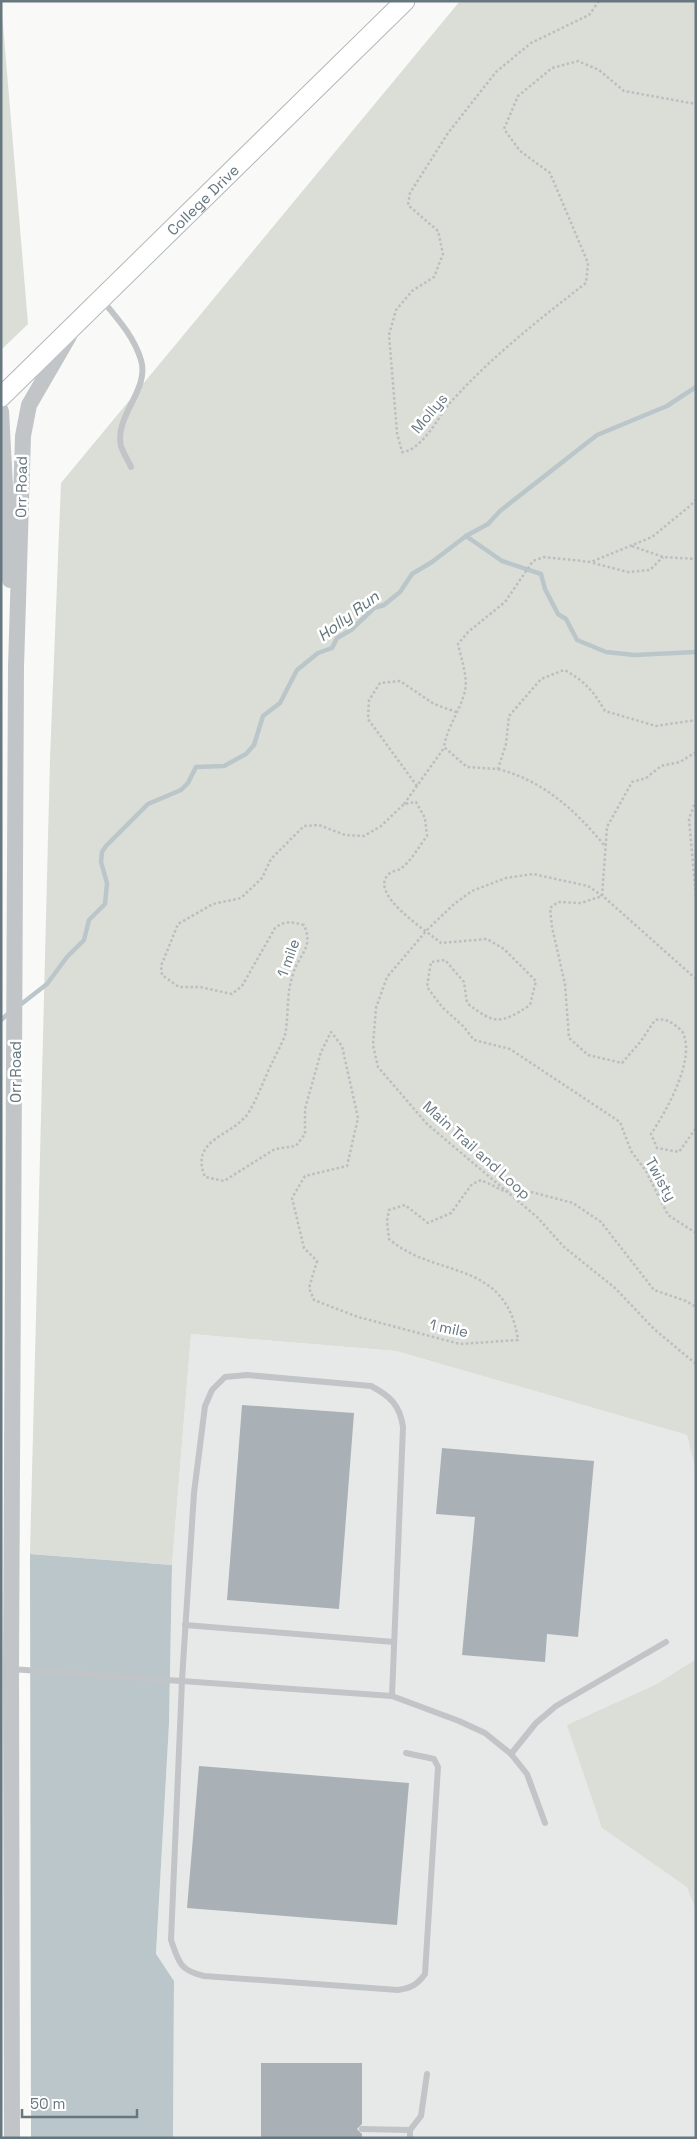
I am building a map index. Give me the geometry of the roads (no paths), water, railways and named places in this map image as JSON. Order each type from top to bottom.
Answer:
[{"type":"main road","name":"College Drive","points":[[1,397],[405,1]]},
{"type":"street","name":"Orr Road","points":[[12,2138],[11,1669],[16,667],[24,421],[38,387],[78,321]]},
{"type":"street","name":"Orr Road","points":[[1,411],[16,667]]},
{"type":"lane","points":[[101,298],[127,330],[141,362],[140,383],[121,428],[121,446],[131,467]]},
{"type":"lane","points":[[392,1696],[403,1427],[401,1411],[385,1393],[370,1386],[247,1375],[225,1377],[219,1381],[204,1406],[194,1493],[182,1680],[171,1940],[179,1963],[189,1973],[204,1976],[398,1990],[410,1988],[418,1983],[425,1974],[438,1768],[434,1758],[406,1753]]},
{"type":"lane","points":[[185,1625],[394,1642]]},
{"type":"lane","points":[[510,1754],[536,1723],[556,1706],[666,1642]]},
{"type":"lane","points":[[11,1669],[392,1696],[459,1721],[485,1733],[521,1764],[527,1774],[545,1823]]},
{"type":"lane","points":[[410,2138],[410,2130],[421,2116],[427,2074]]},
{"type":"lane","points":[[362,2129],[410,2130]]},
{"type":"waterway","name":"Holly Run","points":[[20,1005],[47,984],[67,957],[84,940],[89,920],[105,904],[107,883],[101,862],[102,852],[148,804],[181,790],[188,783],[196,767],[224,766],[246,754],[254,745],[263,716],[280,703],[297,670],[318,653],[332,648],[337,638],[351,630],[374,608],[384,605],[400,592],[412,574],[432,562],[466,536],[488,524],[500,511],[597,435],[667,406],[696,387]]},
{"type":"waterway","points":[[466,536],[502,561],[541,574],[545,589],[558,614],[566,619],[577,640],[606,652],[634,655],[696,652]]},
{"type":"waterway","name":"Holly Run","points":[[1,1020],[9,1013]]}]
